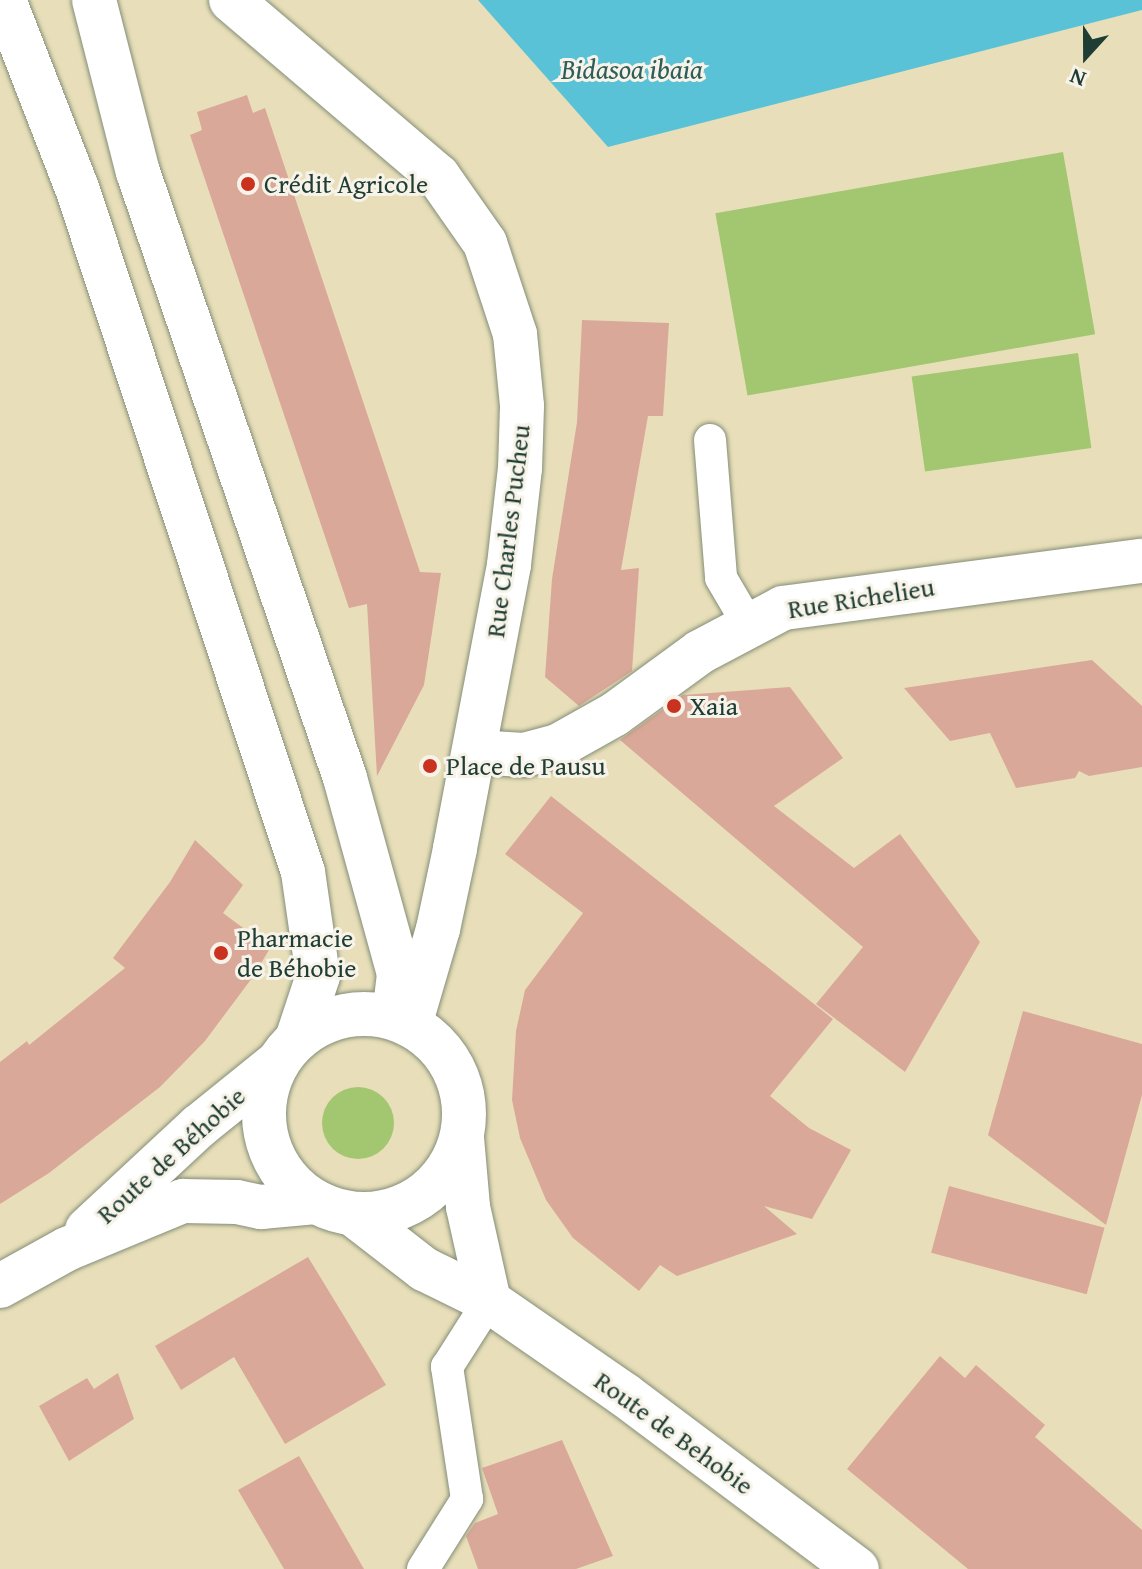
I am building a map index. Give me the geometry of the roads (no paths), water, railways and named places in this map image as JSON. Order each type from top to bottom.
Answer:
[{"type":"main road","points":[[4,0],[77,188],[303,872],[318,976],[265,1103],[264,1125],[272,1156],[290,1182],[334,1208],[382,1213],[410,1204],[434,1187],[451,1165],[462,1138]]},
{"type":"main road","points":[[94,0],[138,172],[345,778],[399,974],[402,1020]]},
{"type":"main road","name":"Rue Charles Pucheu","points":[[231,0],[438,176],[485,243],[505,295],[520,376],[520,468],[509,565],[475,752],[438,929],[402,1020]]},
{"type":"main road","name":"Rue Richelieu","points":[[475,752],[524,755],[558,746],[615,714],[700,652],[766,616],[1142,561]]},
{"type":"main road","points":[[287,1051],[321,1023],[348,1014],[402,1020],[439,1047],[457,1074],[465,1106],[462,1138],[468,1207],[489,1301]]},
{"type":"main road","name":"Route de Béhobie","points":[[67,1249],[199,1126],[287,1051]]},
{"type":"main road","name":"Route de Béhobie","points":[[0,1286],[67,1249],[183,1201],[334,1208]]},
{"type":"main road","name":"Route de Behobie","points":[[334,1208],[424,1269],[489,1301],[625,1395],[857,1569]]},
{"type":"lane","points":[[710,440],[721,578],[766,616]]},
{"type":"lane","points":[[423,1569],[467,1499],[447,1367],[489,1301]]},
{"type":"water","name":"Bidasoa ibaia","points":[[478,0],[1142,0],[1142,10],[608,147]]},
{"type":"place","name":"Crédit Agricole","points":[[248,184]]},
{"type":"place","name":"Xaia","points":[[674,706]]},
{"type":"place","name":"Place de Pausu","points":[[430,766]]},
{"type":"place","name":"Pharmacie de Béhobie","points":[[221,953]]}]
